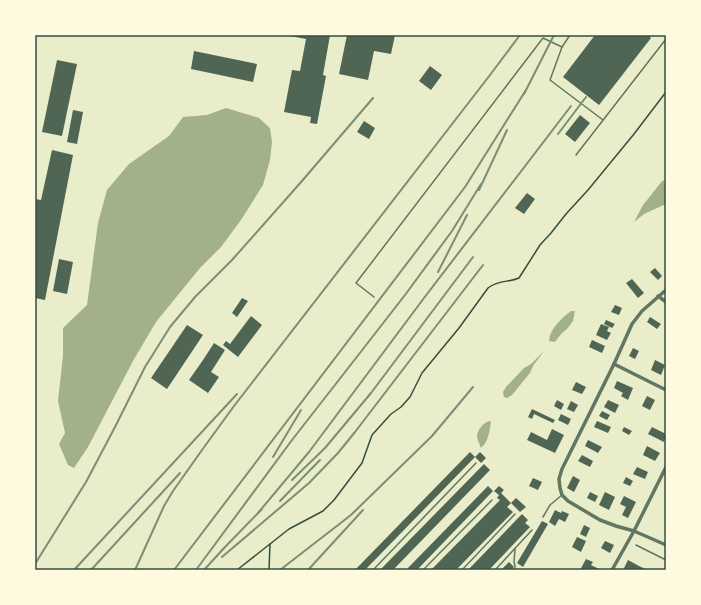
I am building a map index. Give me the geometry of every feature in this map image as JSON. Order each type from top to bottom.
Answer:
[{"type":"street","points":[[666,290],[642,311],[632,324],[562,469],[559,479],[562,495],[568,502],[600,520],[616,526],[634,530],[666,545]]},
{"type":"street","points":[[658,296],[666,302]]},
{"type":"street","points":[[614,364],[666,390]]},
{"type":"street","points":[[612,570],[666,467]]},
{"type":"lane","points":[[570,35],[562,47],[550,80],[603,120]]},
{"type":"lane","points":[[374,297],[356,283],[543,38],[562,47]]},
{"type":"lane","points":[[576,155],[666,39]]},
{"type":"lane","points":[[373,570],[476,464]]},
{"type":"lane","points":[[543,517],[550,505],[562,495]]},
{"type":"lane","points":[[423,570],[492,500]]},
{"type":"lane","points":[[462,570],[516,514]]},
{"type":"lane","points":[[495,570],[532,530]]},
{"type":"lane","points":[[636,546],[666,560]]},
{"type":"lane","points":[[515,549],[515,570]]},
{"type":"path","points":[[237,570],[289,529],[323,511],[334,500],[362,463],[372,435],[391,414],[401,407],[410,397],[422,373],[459,328],[488,288],[500,282],[519,278],[540,245],[588,190],[666,92]]},
{"type":"path","points":[[270,544],[270,570]]},
{"type":"shaded area","points":[[226,108],[259,118],[270,128],[272,142],[270,160],[263,185],[241,220],[221,247],[200,268],[156,322],[133,361],[88,447],[74,468],[68,465],[59,444],[65,433],[58,401],[63,356],[63,328],[87,305],[98,223],[107,190],[129,164],[169,136],[183,117],[207,115]]},
{"type":"shaded area","points":[[663,180],[666,184],[666,204],[644,214],[634,222],[643,205]]},
{"type":"shaded area","points":[[571,311],[575,311],[573,321],[555,342],[549,341],[554,328],[560,320]]},
{"type":"shaded area","points":[[544,351],[533,366],[530,373],[512,395],[507,398],[504,397],[503,392],[506,387],[524,368],[531,364]]},
{"type":"shaded area","points":[[489,421],[491,422],[488,436],[486,442],[481,448],[477,437],[478,431],[485,423]]},
{"type":"building","points":[[290,35],[330,35],[323,75],[326,76],[317,124],[310,123],[311,117],[284,112],[292,70],[300,71],[306,39]]},
{"type":"building","points":[[347,35],[395,35],[391,54],[374,51],[368,80],[339,74]]},
{"type":"building","points":[[595,35],[648,35],[651,38],[599,105],[563,77]]},
{"type":"building","points":[[194,51],[257,64],[253,82],[191,69]]},
{"type":"building","points":[[57,60],[77,64],[62,136],[42,132]]},
{"type":"building","points":[[430,66],[442,75],[431,90],[419,81]]},
{"type":"building","points":[[73,110],[83,112],[77,144],[67,142]]},
{"type":"building","points":[[580,115],[590,123],[575,142],[565,134]]},
{"type":"building","points":[[364,121],[375,128],[369,139],[357,132]]},
{"type":"building","points":[[52,150],[73,155],[45,300],[35,298],[35,199],[41,200]]},
{"type":"building","points":[[527,193],[535,199],[524,214],[515,208]]},
{"type":"building","points":[[59,259],[73,262],[67,294],[53,291]]},
{"type":"building","points":[[655,268],[662,276],[658,280],[650,272]]},
{"type":"building","points":[[632,279],[644,293],[638,298],[626,283]]},
{"type":"building","points":[[242,298],[248,301],[237,317],[232,313]]},
{"type":"building","points":[[615,305],[622,308],[619,315],[611,312]]},
{"type":"building","points":[[251,316],[262,325],[238,357],[223,345],[226,341],[230,344]]},
{"type":"building","points":[[650,317],[661,324],[657,329],[647,322]]},
{"type":"building","points":[[606,320],[615,324],[612,328],[604,324]]},
{"type":"building","points":[[601,324],[609,327],[607,331],[611,333],[607,340],[596,335]]},
{"type":"building","points":[[187,325],[203,335],[167,389],[151,378]]},
{"type":"building","points":[[592,340],[605,346],[602,353],[589,347]]},
{"type":"building","points":[[214,343],[225,350],[211,372],[219,377],[208,393],[189,380]]},
{"type":"building","points":[[633,348],[639,351],[635,359],[629,356]]},
{"type":"building","points":[[655,360],[665,365],[661,375],[651,370]]},
{"type":"building","points":[[617,381],[633,388],[628,400],[621,396],[623,393],[614,388]]},
{"type":"building","points":[[576,382],[586,387],[582,394],[572,390]]},
{"type":"building","points":[[647,396],[655,400],[650,410],[642,406]]},
{"type":"building","points":[[557,400],[564,404],[561,410],[554,406]]},
{"type":"building","points":[[608,400],[619,405],[615,413],[604,407]]},
{"type":"building","points":[[571,401],[578,405],[574,412],[567,409]]},
{"type":"building","points":[[532,409],[555,420],[553,423],[534,414],[532,419],[528,417]]},
{"type":"building","points":[[602,411],[610,415],[607,420],[599,416]]},
{"type":"building","points":[[561,414],[571,419],[568,425],[558,420]]},
{"type":"building","points":[[597,421],[611,427],[608,433],[594,427]]},
{"type":"building","points":[[624,427],[632,431],[629,435],[622,431]]},
{"type":"building","points":[[652,427],[666,434],[664,442],[648,434]]},
{"type":"building","points":[[552,429],[564,435],[555,453],[527,440],[531,432],[547,440]]},
{"type":"building","points":[[588,440],[602,447],[598,453],[585,446]]},
{"type":"building","points":[[647,446],[660,453],[655,461],[643,455]]},
{"type":"building","points":[[470,452],[475,457],[365,570],[355,570]]},
{"type":"building","points":[[480,452],[486,458],[481,463],[475,457]]},
{"type":"building","points":[[582,455],[593,461],[590,467],[578,461]]},
{"type":"building","points":[[484,464],[490,470],[393,570],[380,570]]},
{"type":"building","points":[[637,467],[648,472],[645,479],[633,474]]},
{"type":"building","points":[[573,476],[580,480],[574,492],[567,488]]},
{"type":"building","points":[[626,477],[633,481],[630,486],[623,483]]},
{"type":"building","points":[[533,478],[542,482],[538,490],[529,486]]},
{"type":"building","points":[[488,486],[493,491],[417,570],[406,570]]},
{"type":"building","points":[[499,486],[504,490],[501,493],[511,503],[507,507],[513,512],[456,570],[431,570],[500,500],[497,498],[499,495],[494,491]]},
{"type":"building","points":[[590,492],[598,496],[595,502],[587,498]]},
{"type":"building","points":[[605,492],[615,497],[609,510],[599,505]]},
{"type":"building","points":[[624,496],[636,502],[628,518],[622,515],[626,507],[620,504]]},
{"type":"building","points":[[516,498],[526,507],[520,512],[511,503]]},
{"type":"building","points":[[555,510],[561,513],[562,511],[569,514],[565,522],[559,519],[555,526],[549,522]]},
{"type":"building","points":[[522,514],[528,520],[525,523],[530,527],[489,570],[468,570]]},
{"type":"building","points":[[542,521],[548,524],[523,567],[517,563]]},
{"type":"building","points":[[584,525],[590,528],[586,537],[580,534]]},
{"type":"building","points":[[577,537],[586,541],[581,552],[572,547]]},
{"type":"building","points":[[605,541],[614,545],[610,553],[601,548]]},
{"type":"building","points":[[586,559],[593,562],[591,565],[601,570],[580,570]]},
{"type":"building","points":[[628,560],[639,566],[648,570],[623,570]]},
{"type":"building","points":[[509,562],[514,567],[511,570],[501,570]]},
{"type":"railway","points":[[135,570],[164,506],[202,450],[234,406],[520,35]]},
{"type":"railway","points":[[524,94],[554,35]]},
{"type":"railway","points":[[174,570],[465,187],[526,90]]},
{"type":"railway","points":[[558,134],[586,97]]},
{"type":"railway","points":[[35,564],[86,482],[145,367],[170,327],[195,297],[232,260],[373,98]]},
{"type":"railway","points":[[258,513],[309,452],[424,298],[571,106]]},
{"type":"railway","points":[[479,190],[507,130]]},
{"type":"railway","points":[[196,570],[292,440],[405,295],[452,231],[481,184]]},
{"type":"railway","points":[[438,272],[467,215]]},
{"type":"railway","points":[[292,480],[325,448],[371,393],[473,257]]},
{"type":"railway","points":[[222,557],[309,483],[338,453],[483,265]]},
{"type":"railway","points":[[280,570],[351,515],[432,436],[473,387]]},
{"type":"railway","points":[[74,570],[237,394]]},
{"type":"railway","points":[[273,457],[301,410]]},
{"type":"railway","points":[[280,501],[320,460]]},
{"type":"railway","points":[[91,570],[180,473]]},
{"type":"railway","points":[[204,570],[262,509]]},
{"type":"railway","points":[[308,570],[363,510]]}]
